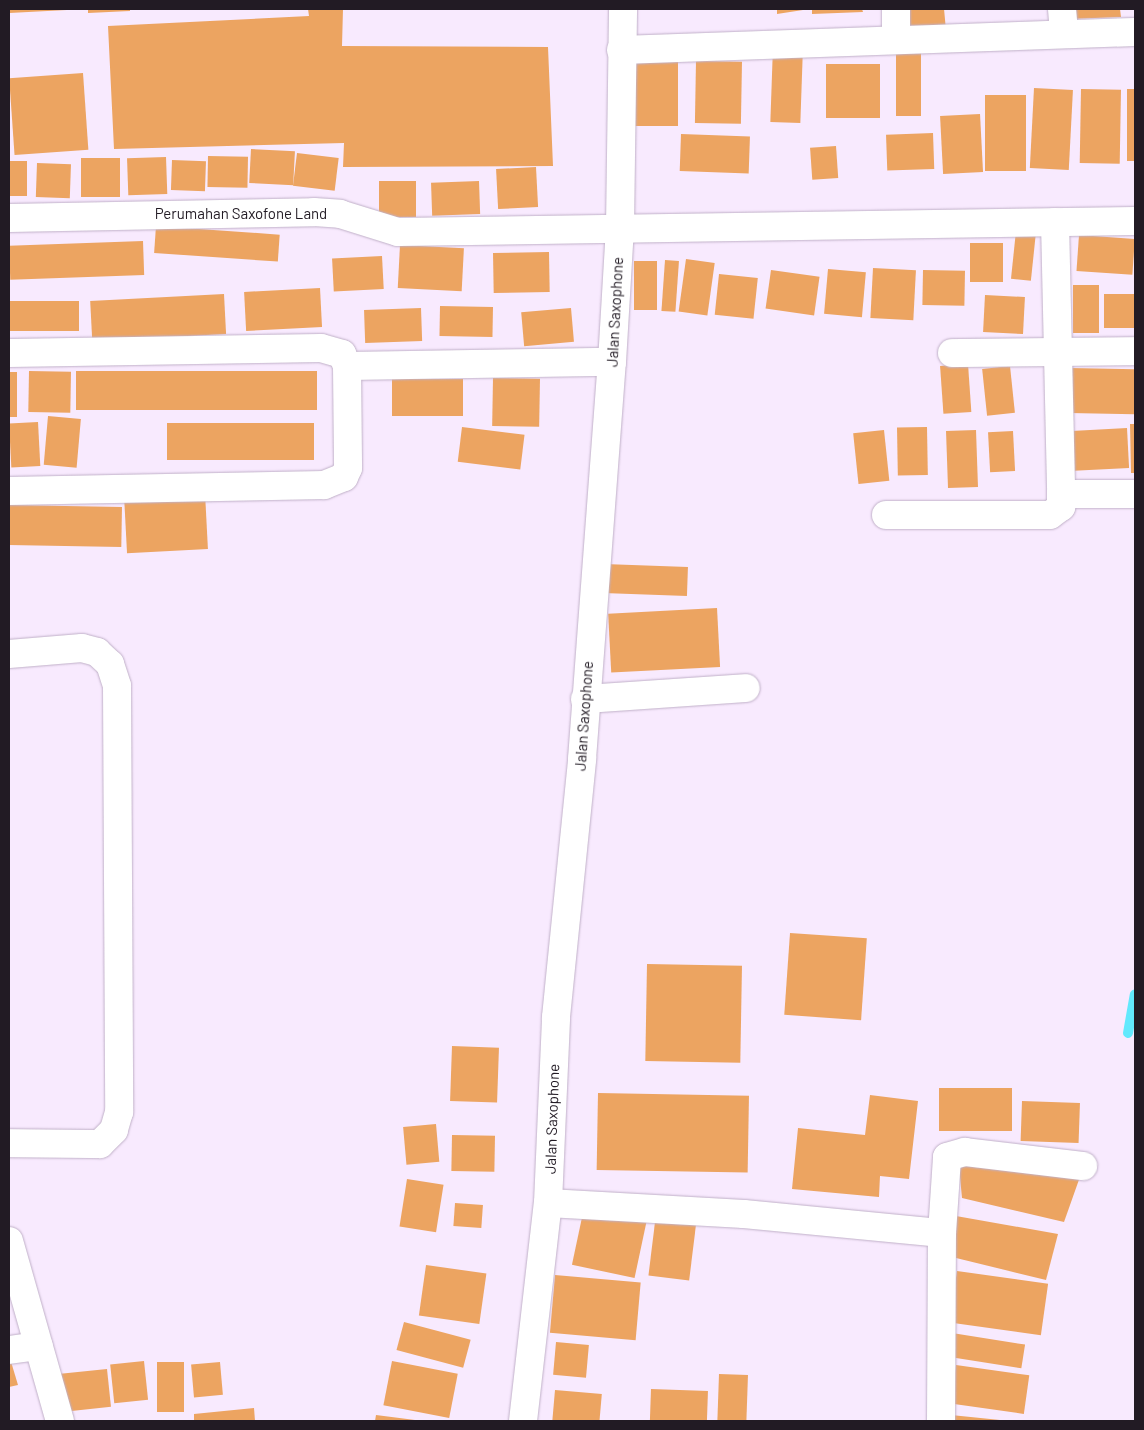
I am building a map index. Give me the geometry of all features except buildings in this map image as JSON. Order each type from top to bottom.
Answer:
[{"type":"street","name":"Jalan Saxophone","points":[[524,1421],[548,1203],[556,1017],[585,699],[612,362],[620,227],[623,9]]},
{"type":"street","points":[[896,9],[896,38]]},
{"type":"street","points":[[621,50],[896,38],[1063,21],[1135,32]]},
{"type":"street","name":"Perumahan Saxofone Land","points":[[9,218],[314,212],[340,214],[398,232],[620,227],[1135,222]]},
{"type":"street","points":[[886,515],[1050,515],[1061,507],[1056,351],[1055,222]]},
{"type":"street","points":[[9,353],[322,348],[342,354],[347,366],[348,468],[335,483],[9,491]]},
{"type":"street","points":[[952,352],[1135,351]]},
{"type":"street","points":[[347,366],[612,362]]},
{"type":"street","points":[[1061,494],[1135,494]]},
{"type":"street","points":[[9,654],[82,648],[97,652],[110,664],[117,686],[119,1112],[114,1130],[100,1144],[9,1143]]},
{"type":"street","points":[[585,699],[746,688]]},
{"type":"street","points":[[941,1421],[942,1233],[947,1157],[965,1152],[1082,1166]]},
{"type":"street","points":[[548,1203],[744,1214],[942,1233]]},
{"type":"street","points":[[9,1241],[60,1421]]},
{"type":"street","points":[[9,1350],[39,1346]]},
{"type":"waterway","points":[[1128,1033],[1135,995]]}]
